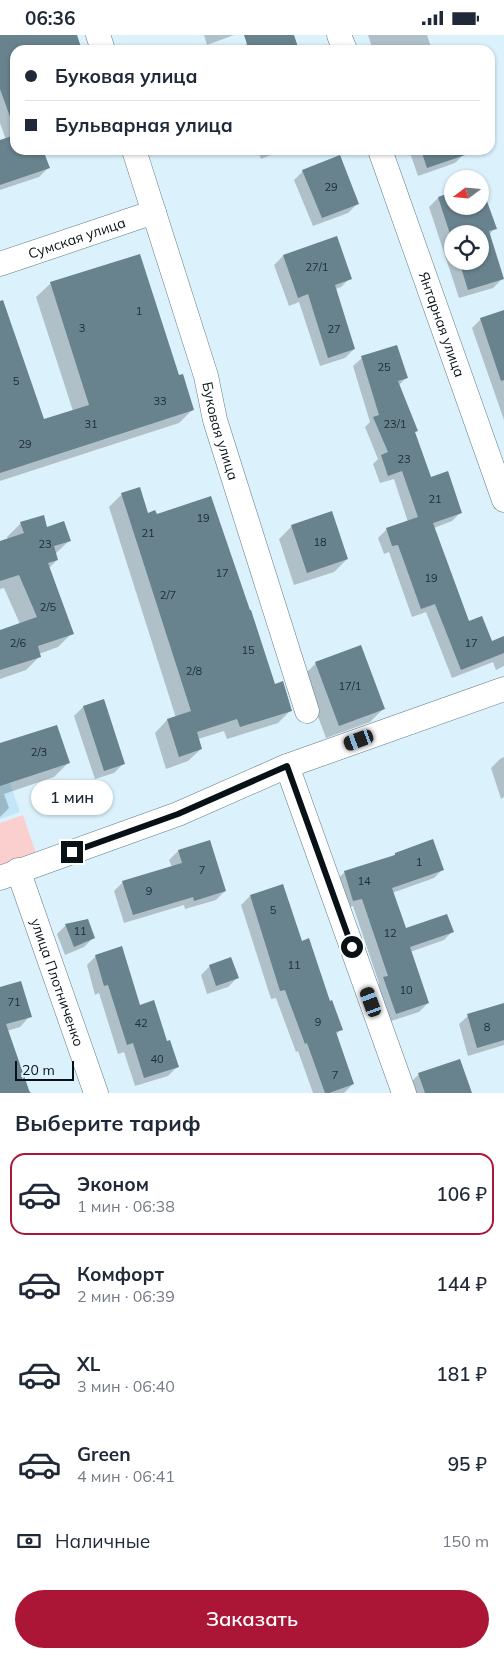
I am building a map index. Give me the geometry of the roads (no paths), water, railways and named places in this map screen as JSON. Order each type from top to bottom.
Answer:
[{"type":"street","name":"Буковая улица","points":[[136,155],[206,376],[215,420],[307,711]]},
{"type":"street","name":"Янтарная улица","points":[[382,155],[504,500]]},
{"type":"street","name":"Сумская улица","points":[[0,264],[154,213]]},
{"type":"street","points":[[9,874],[178,814],[287,766],[504,689]]},
{"type":"street","points":[[287,766],[404,1093]]},
{"type":"street","name":"улица Плотниченко","points":[[9,874],[96,1093]]}]
